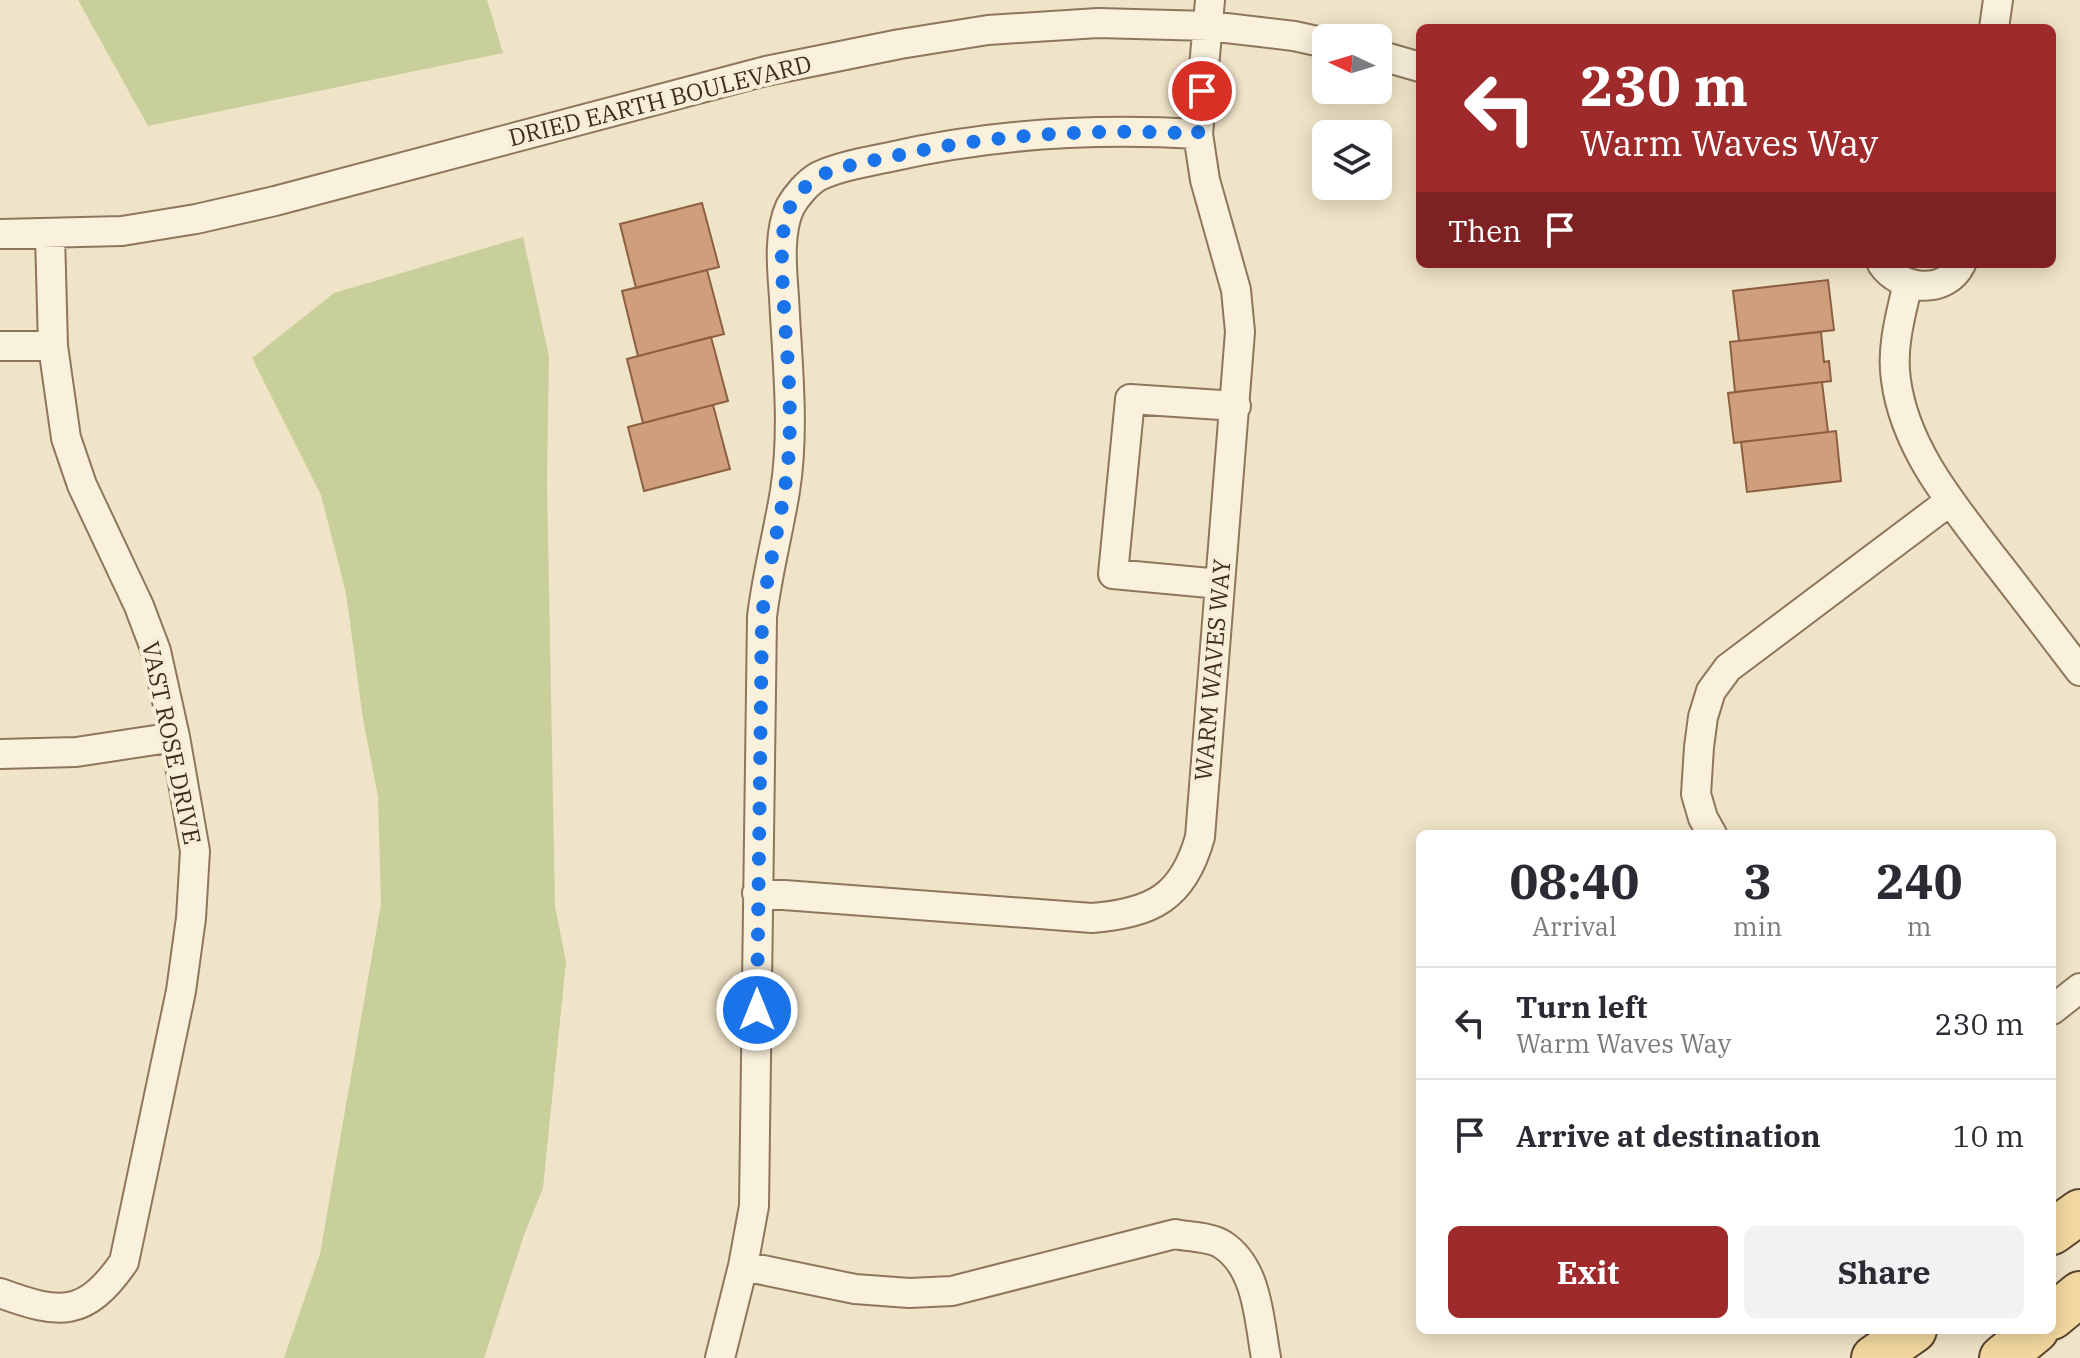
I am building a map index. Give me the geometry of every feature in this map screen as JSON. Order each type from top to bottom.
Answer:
[{"type":"main road","points":[[2056,1229],[2080,1212]]},
{"type":"main road","points":[[2056,1314],[2080,1294]]},
{"type":"main road","points":[[1874,1358],[1908,1334]]},
{"type":"main road","points":[[2002,1358],[2031,1334]]},
{"type":"street","points":[[1995,24],[1998,0]]},
{"type":"street","name":"DRIED EARTH BOULEVARD","points":[[0,234],[122,231],[196,219],[275,201],[766,71],[988,30],[1209,13],[1312,40]]},
{"type":"street","name":"WARM WAVES WAY","points":[[757,893],[1092,918],[1140,910],[1161,900],[1180,882],[1193,863],[1200,837],[1240,332],[1236,290],[1205,180],[1198,134],[1209,13]]},
{"type":"street","points":[[1392,59],[1416,66]]},
{"type":"street","points":[[720,1358],[754,1206],[762,617],[785,491],[789,449],[782,270],[784,235],[790,208],[817,177],[848,166],[929,148],[1087,131],[1198,134]]},
{"type":"street","name":"VAST ROSE DRIVE","points":[[0,1293],[32,1305],[72,1308],[90,1301],[108,1285],[124,1262],[181,991],[191,918],[195,851],[156,651],[82,485],[66,438],[53,346],[50,235]]},
{"type":"street","points":[[1885,268],[1891,276],[1919,286],[1942,283],[1959,268]]},
{"type":"street","points":[[1908,283],[1896,342],[1895,379],[1907,425],[1950,501],[2080,671]]},
{"type":"street","points":[[0,346],[53,346]]},
{"type":"street","points":[[1220,584],[1113,574],[1130,399],[1236,406]]},
{"type":"street","points":[[1710,830],[1696,794],[1703,717],[1711,691],[1728,668],[1950,501]]},
{"type":"street","points":[[0,754],[76,752],[175,737]]},
{"type":"street","points":[[2056,1007],[2080,988]]},
{"type":"street","points":[[743,1266],[855,1289],[909,1293],[952,1291],[1175,1234],[1222,1243],[1240,1261],[1254,1290],[1266,1358]]},
{"type":"green space","points":[[78,0],[487,0],[503,53],[148,126]]},
{"type":"green space","points":[[523,237],[549,356],[547,481],[555,906],[566,962],[543,1188],[524,1235],[484,1358],[284,1358],[320,1254],[381,904],[378,797],[363,719],[346,593],[321,495],[252,358],[334,293]]},
{"type":"building","points":[[702,203],[719,267],[636,288],[620,224]]},
{"type":"building","points":[[707,270],[724,334],[638,356],[622,291]]},
{"type":"building","points":[[1828,280],[1834,330],[1739,341],[1733,291]]},
{"type":"building","points":[[1821,332],[1824,362],[1829,361],[1831,381],[1735,392],[1730,342]]},
{"type":"building","points":[[711,337],[728,401],[643,423],[627,359]]},
{"type":"building","points":[[1822,382],[1828,432],[1734,443],[1728,393]]},
{"type":"building","points":[[713,405],[730,469],[644,491],[628,427]]},
{"type":"building","points":[[1836,431],[1841,481],[1747,492],[1741,442]]},
{"type":"route","points":[[757,1010],[762,617],[785,491],[789,449],[782,270],[784,235],[790,208],[817,177],[848,166],[929,148],[1087,131],[1198,134],[1202,91]]}]
